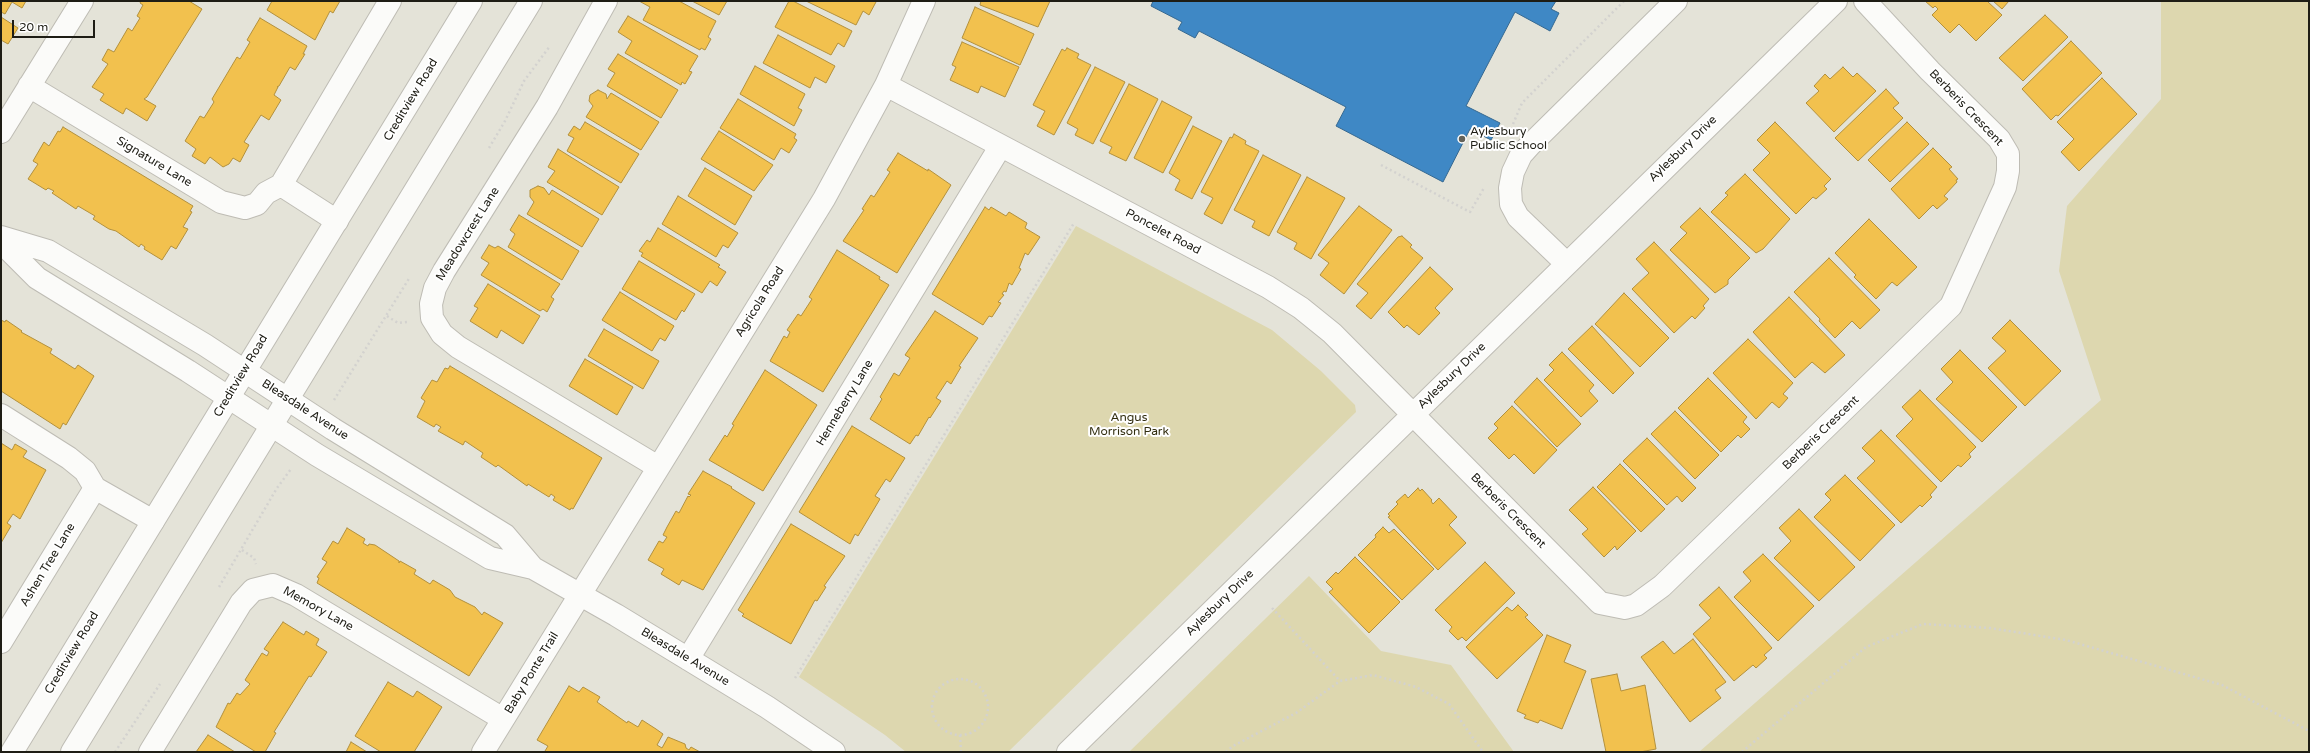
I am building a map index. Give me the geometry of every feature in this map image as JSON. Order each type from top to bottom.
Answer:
[{"type":"street","points":[[1,132],[82,1]]},
{"type":"street","name":"Signature Lane","points":[[29,86],[221,202],[245,208],[257,204],[266,193],[281,185],[390,1]]},
{"type":"street","name":"Creditview Road","points":[[12,752],[471,1]]},
{"type":"street","points":[[72,752],[530,1]]},
{"type":"street","name":"Meadowcrest Lane","points":[[606,1],[547,107],[444,271],[435,288],[431,304],[432,318],[442,334],[458,347],[658,467]]},
{"type":"street","name":"Agricola Road","points":[[580,595],[824,199],[886,85],[924,1]]},
{"type":"street","points":[[1567,264],[1518,217],[1511,204],[1510,188],[1513,172],[1521,155],[1530,145],[1676,1]]},
{"type":"street","name":"Aylesbury Drive","points":[[1068,752],[1836,1]]},
{"type":"street","name":"Berberis Crescent","points":[[1413,414],[1600,603],[1611,607],[1636,605],[1662,586],[1951,306],[2005,187],[2008,171],[2008,154],[1999,140],[1930,71],[1865,1]]},
{"type":"street","name":"Poncelet Road","points":[[886,85],[1000,147],[1268,286],[1301,308],[1332,333],[1413,414]]},
{"type":"street","name":"Henneberry Lane","points":[[688,659],[1000,147]]},
{"type":"street","points":[[281,185],[337,221]]},
{"type":"street","name":"Bleasdale Avenue","points":[[1,238],[48,251],[205,345],[287,399],[504,535],[533,568]]},
{"type":"street","name":"Bleasdale Avenue","points":[[1,242],[37,278],[420,518],[490,558],[533,568],[688,659],[773,711],[834,752]]},
{"type":"street","points":[[1,415],[69,458],[85,471],[95,488],[153,522]]},
{"type":"street","name":"Ashen Tree Lane","points":[[1,642],[95,488]]},
{"type":"street","name":"Memory Lane","points":[[150,752],[241,603],[253,590],[273,585],[296,595],[503,720]]},
{"type":"street","name":"Baby Ponte Trail","points":[[483,752],[580,595]]},
{"type":"path","points":[[1381,165],[1470,212],[1487,183]]},
{"type":"path","points":[[795,678],[1074,222]]},
{"type":"path","points":[[218,589],[277,488],[283,482]]},
{"type":"path","points":[[1272,608],[1340,681]]},
{"type":"path","points":[[1742,752],[1866,647],[1923,624],[1990,628],[2066,640],[2222,685],[2309,731]]},
{"type":"path","points":[[1226,752],[1233,746],[1296,713],[1340,681],[1373,674],[1416,687],[1449,704],[1483,752]]},
{"type":"path","points":[[115,752],[162,680]]},
{"type":"path","points":[[954,680],[972,682],[980,688],[987,704],[987,713],[980,725],[970,733],[960,735],[943,730],[933,715],[932,706],[938,689],[946,683],[954,680]]},
{"type":"path","points":[[960,735],[961,752]]},
{"type":"green space","points":[[2161,1],[2309,1],[2309,752],[1699,752],[2101,400],[2059,271],[2067,206],[2161,99]]},
{"type":"green space","name":"Angus Morrison Park","points":[[1076,226],[1272,330],[1321,371],[1355,405],[1356,412],[1008,752],[906,752],[885,735],[799,677]]},
{"type":"green space","points":[[1309,576],[1381,651],[1451,665],[1514,752],[1129,752]]},
{"type":"building: Homes","points":[[1,1],[26,1],[22,8],[12,2],[5,14],[1,12]]},
{"type":"building: Homes","points":[[141,1],[189,1],[202,9],[147,97],[144,99],[156,106],[147,121],[126,108],[123,114],[100,100],[104,94],[92,87],[108,64],[102,60],[108,49],[114,52],[128,28],[132,31],[140,18],[137,16],[143,5],[140,3]]},
{"type":"building: Homes","points":[[272,1],[340,1],[333,13],[330,11],[315,40],[267,10]]},
{"type":"building: Homes","points":[[639,1],[679,1],[716,21],[708,37],[711,39],[705,50],[701,48],[700,50],[643,20],[650,7]]},
{"type":"building: Homes","points":[[692,1],[727,1],[719,15]]},
{"type":"building: Homes","points":[[789,1],[793,1],[852,31],[844,47],[838,43],[831,55],[775,27]]},
{"type":"building: Homes","points":[[806,1],[876,2],[869,15],[863,11],[856,25]]},
{"type":"building: Homes","points":[[981,1],[1050,1],[1038,27],[980,5]]},
{"type":"building: Homes","points":[[1925,1],[1987,1],[2002,15],[1976,41],[1959,24],[1950,33],[1932,15],[1938,9],[1935,6],[1933,8]]},
{"type":"building: Homes","points":[[1993,1],[2009,1],[2002,9]]},
{"type":"building: Homes","points":[[975,7],[1034,34],[1020,65],[962,38]]},
{"type":"building: Homes","points":[[2045,15],[2068,37],[2023,81],[1999,58]]},
{"type":"building: Homes","points":[[628,16],[698,56],[689,71],[692,72],[685,84],[682,82],[681,85],[625,53],[632,41],[618,32]]},
{"type":"building: Homes","points":[[1,17],[18,28],[8,44],[1,40]]},
{"type":"building: Homes","points":[[260,18],[307,46],[303,54],[305,54],[295,70],[290,67],[277,87],[274,95],[281,100],[269,120],[261,115],[244,142],[249,145],[240,162],[233,158],[229,164],[223,167],[210,157],[205,164],[192,156],[196,149],[185,141],[200,116],[204,118],[214,102],[212,99],[237,57],[240,59],[250,42],[247,40]]},
{"type":"building: Homes","points":[[778,35],[835,66],[826,83],[815,77],[810,88],[763,63]]},
{"type":"building: Homes","points":[[2071,41],[2102,73],[2058,116],[2056,115],[2051,120],[2022,89]]},
{"type":"building: Homes","points":[[962,42],[1019,67],[1005,97],[981,86],[978,93],[950,80],[956,67],[952,65]]},
{"type":"building: Homes","points":[[1067,48],[1079,54],[1077,58],[1091,65],[1054,135],[1037,126],[1045,111],[1033,105],[1062,49],[1065,51]]},
{"type":"building: Homes","points":[[618,54],[678,90],[661,118],[607,86],[615,73],[608,69]]},
{"type":"building: Homes","points":[[755,66],[805,94],[798,108],[802,110],[794,126],[740,94]]},
{"type":"building: Homes","points":[[1095,67],[1125,82],[1093,144],[1075,135],[1078,129],[1067,123]]},
{"type":"building: Homes","points":[[1843,67],[1853,77],[1857,73],[1876,91],[1834,132],[1806,103],[1819,91],[1814,86],[1825,74],[1830,79]]},
{"type":"building: Homes","points":[[2102,78],[2137,114],[2079,171],[2061,152],[2074,139],[2057,122]]},
{"type":"building: Homes","points":[[1129,84],[1158,99],[1126,161],[1109,153],[1112,147],[1100,141]]},
{"type":"building: Homes","points":[[1886,89],[1899,103],[1893,108],[1903,118],[1858,161],[1835,138]]},
{"type":"building: Homes","points":[[598,90],[606,94],[607,99],[611,93],[659,122],[641,150],[586,117],[593,106],[589,101],[590,95]]},
{"type":"building: Homes","points":[[738,99],[796,134],[794,138],[797,140],[789,153],[781,148],[774,160],[720,128]]},
{"type":"building: Homes","points":[[1162,101],[1192,117],[1163,173],[1134,158]]},
{"type":"building: Homes","points":[[585,122],[639,154],[621,183],[567,151],[574,138],[568,135],[574,126],[580,130]]},
{"type":"building: Homes","points":[[1775,122],[1831,179],[1824,186],[1827,189],[1816,199],[1813,197],[1796,214],[1753,170],[1770,153],[1757,140]]},
{"type":"building: Homes","points":[[1907,122],[1929,144],[1890,182],[1868,160]]},
{"type":"building: Homes","points":[[1193,126],[1222,141],[1192,199],[1175,190],[1180,180],[1169,173]]},
{"type":"building: Homes","points":[[63,127],[193,206],[190,211],[192,212],[183,227],[188,229],[176,249],[171,246],[162,260],[144,249],[145,247],[141,244],[139,247],[116,231],[109,229],[93,219],[95,216],[78,206],[76,209],[52,193],[54,191],[48,188],[46,190],[28,179],[38,164],[33,161],[44,142],[49,146],[58,131],[60,132]]},
{"type":"building: Homes","points":[[719,131],[773,165],[754,191],[701,159]]},
{"type":"building: Homes","points":[[1234,134],[1246,141],[1245,144],[1259,151],[1222,224],[1204,214],[1213,198],[1201,192],[1230,137],[1232,138]]},
{"type":"building: Homes","points":[[1933,148],[1952,167],[1949,169],[1958,179],[1944,196],[1948,199],[1937,209],[1933,205],[1919,219],[1891,189]]},
{"type":"building: Homes","points":[[558,149],[619,187],[602,215],[547,182],[555,171],[548,167]]},
{"type":"building: Homes","points":[[898,153],[928,171],[928,169],[951,185],[897,273],[843,241],[864,210],[862,209],[871,195],[874,197],[890,172],[887,170]]},
{"type":"building: Homes","points":[[1263,155],[1301,175],[1269,236],[1252,227],[1255,221],[1234,210]]},
{"type":"building: Homes","points":[[705,168],[752,196],[735,225],[688,196]]},
{"type":"building: Homes","points":[[1745,174],[1790,219],[1763,249],[1756,253],[1711,212],[1728,195],[1725,193]]},
{"type":"building: Homes","points":[[1307,177],[1345,198],[1311,259],[1294,249],[1297,243],[1277,232]]},
{"type":"building: Homes","points":[[538,186],[544,188],[549,195],[552,190],[599,219],[582,247],[527,214],[534,202],[530,197],[530,190]]},
{"type":"building: Homes","points":[[678,196],[738,233],[728,248],[723,245],[716,257],[662,224]]},
{"type":"building: Homes","points":[[1359,206],[1392,230],[1344,294],[1320,275],[1329,263],[1318,255]]},
{"type":"building: Homes","points":[[985,207],[989,210],[991,207],[1006,216],[1009,212],[1027,223],[1025,228],[1040,237],[1028,255],[1025,253],[1019,268],[1021,269],[1012,285],[1009,283],[1006,292],[1004,291],[1002,294],[1004,295],[998,302],[1001,303],[992,317],[989,316],[983,325],[932,294]]},
{"type":"building: Homes","points":[[1700,208],[1750,258],[1728,280],[1728,284],[1715,293],[1670,250],[1687,233],[1680,227]]},
{"type":"building: Homes","points":[[519,215],[579,251],[562,280],[508,247],[515,234],[510,230]]},
{"type":"building: Homes","points":[[1869,219],[1917,267],[1897,286],[1892,282],[1876,299],[1854,277],[1856,275],[1835,253]]},
{"type":"building: Homes","points":[[658,228],[720,265],[718,267],[726,272],[717,286],[710,281],[702,293],[641,256],[643,253],[639,251],[647,240],[650,242]]},
{"type":"building: Homes","points":[[1402,236],[1412,245],[1410,247],[1423,258],[1371,319],[1356,306],[1368,293],[1357,284],[1398,237]]},
{"type":"building: Homes","points":[[1654,242],[1709,299],[1703,306],[1705,308],[1695,319],[1692,316],[1674,333],[1632,289],[1649,273],[1636,259]]},
{"type":"building: Homes","points":[[489,245],[495,248],[498,246],[560,284],[551,297],[554,299],[547,312],[543,309],[540,311],[481,275],[489,263],[481,258]]},
{"type":"building: Homes","points":[[837,250],[880,277],[879,279],[889,285],[823,392],[770,361],[784,336],[787,338],[790,332],[787,330],[798,314],[801,316],[812,299],[809,297]]},
{"type":"building: Homes","points":[[1829,258],[1880,310],[1860,329],[1852,321],[1835,338],[1819,321],[1820,319],[1794,292]]},
{"type":"building: Homes","points":[[639,261],[695,294],[684,312],[682,310],[676,320],[622,289]]},
{"type":"building: Homes","points":[[1430,267],[1453,289],[1435,308],[1440,313],[1419,335],[1407,325],[1404,328],[1388,312]]},
{"type":"building: Homes","points":[[488,284],[540,316],[523,344],[501,330],[497,338],[470,321],[478,308],[474,306]]},
{"type":"building: Homes","points":[[620,292],[674,326],[665,341],[660,338],[652,351],[602,320]]},
{"type":"building: Homes","points":[[1624,293],[1669,338],[1640,367],[1595,324]]},
{"type":"building: Homes","points":[[1789,297],[1845,355],[1825,373],[1812,362],[1795,378],[1753,332]]},
{"type":"building: Homes","points":[[935,311],[978,338],[959,366],[961,367],[951,384],[947,381],[936,398],[941,401],[930,418],[929,417],[918,436],[916,435],[910,444],[870,419],[882,399],[880,397],[894,373],[899,376],[910,358],[905,355]]},
{"type":"building: Homes","points":[[1,320],[5,322],[6,320],[22,331],[21,332],[52,349],[50,353],[75,369],[78,365],[94,376],[66,425],[63,423],[60,429],[1,391]]},
{"type":"building: Homes","points":[[2010,320],[2061,371],[2025,406],[1988,368],[2006,351],[1992,338]]},
{"type":"building: Homes","points":[[1592,326],[1634,373],[1613,394],[1568,349]]},
{"type":"building: Homes","points":[[604,329],[659,361],[643,389],[588,356]]},
{"type":"building: Homes","points":[[1748,339],[1793,383],[1783,394],[1788,398],[1779,408],[1772,402],[1756,419],[1713,373]]},
{"type":"building: Homes","points":[[1960,350],[2017,407],[1982,442],[1936,399],[1953,382],[1941,369]]},
{"type":"building: Homes","points":[[1562,352],[1594,385],[1589,391],[1598,401],[1581,417],[1544,380],[1554,370],[1549,365]]},
{"type":"building: Homes","points":[[585,359],[633,387],[617,415],[569,386]]},
{"type":"building: Homes","points":[[450,366],[602,458],[573,509],[571,508],[570,510],[553,500],[555,497],[551,494],[549,497],[528,484],[527,486],[498,465],[496,467],[481,457],[483,453],[465,441],[463,445],[438,431],[441,427],[436,424],[434,427],[417,417],[425,401],[421,398],[432,380],[437,382],[445,368],[448,369]]},
{"type":"building: Homes","points":[[765,370],[817,405],[763,491],[709,460],[725,435],[727,437],[734,425],[732,424]]},
{"type":"building: Homes","points":[[1537,378],[1581,424],[1557,447],[1514,402]]},
{"type":"building: Homes","points":[[1708,378],[1747,417],[1743,422],[1750,429],[1741,438],[1738,435],[1721,452],[1678,408]]},
{"type":"building: Homes","points":[[1920,390],[1976,447],[1969,454],[1971,457],[1961,467],[1958,465],[1941,482],[1896,436],[1913,419],[1902,407]]},
{"type":"building: Homes","points":[[1512,406],[1557,450],[1534,474],[1514,454],[1509,459],[1488,438],[1498,428],[1494,424]]},
{"type":"building: Homes","points":[[1675,411],[1719,455],[1695,479],[1651,434]]},
{"type":"building: Homes","points":[[852,426],[905,458],[890,482],[886,479],[875,496],[880,499],[858,536],[855,534],[850,544],[799,512]]},
{"type":"building: Homes","points":[[1881,430],[1937,487],[1930,495],[1932,497],[1922,507],[1920,505],[1901,523],[1857,478],[1875,461],[1862,448]]},
{"type":"building: Homes","points":[[1647,438],[1696,488],[1682,502],[1677,496],[1667,505],[1623,461]]},
{"type":"building: Homes","points":[[1,443],[12,450],[15,444],[27,451],[23,457],[46,470],[20,519],[13,514],[7,523],[11,526],[1,543]]},
{"type":"building: Homes","points":[[1620,464],[1665,509],[1641,532],[1597,487]]},
{"type":"building: Homes","points":[[703,471],[732,487],[731,488],[755,503],[703,590],[682,580],[679,585],[661,574],[664,569],[648,560],[659,541],[663,543],[667,537],[663,535],[667,527],[676,511],[679,513],[688,496],[689,497],[691,495],[688,494]]},
{"type":"building: Homes","points":[[1845,475],[1895,525],[1860,561],[1814,517],[1831,500],[1825,494]]},
{"type":"building: Homes","points":[[1593,487],[1636,531],[1617,550],[1615,546],[1604,557],[1582,534],[1588,529],[1569,510]]},
{"type":"building: Homes","points":[[1418,488],[1420,491],[1422,489],[1432,500],[1431,501],[1433,504],[1439,498],[1457,517],[1449,525],[1466,543],[1438,570],[1388,517],[1390,516],[1388,514],[1398,504],[1396,502],[1405,494],[1408,498]]},
{"type":"building: Homes","points":[[1799,509],[1855,567],[1819,601],[1774,558],[1791,541],[1779,528]]},
{"type":"building: Homes","points":[[791,524],[845,556],[824,586],[826,587],[817,601],[815,600],[791,644],[742,616],[744,614],[738,610]]},
{"type":"building: Homes","points":[[1383,527],[1389,533],[1394,529],[1434,569],[1402,600],[1358,555],[1376,537],[1375,535]]},
{"type":"building: Homes","points":[[347,528],[365,539],[363,543],[368,546],[369,544],[375,545],[399,561],[399,563],[400,561],[416,570],[414,574],[430,584],[433,580],[450,590],[455,597],[475,607],[482,615],[484,612],[503,623],[469,676],[317,583],[319,578],[317,577],[327,562],[322,559],[333,541],[338,544]]},
{"type":"building: Homes","points":[[1763,554],[1814,606],[1778,641],[1734,597],[1751,581],[1743,572]]},
{"type":"building: Homes","points":[[1355,557],[1400,602],[1369,633],[1329,592],[1333,589],[1326,582],[1336,572],[1338,574]]},
{"type":"building: Homes","points":[[1485,562],[1515,593],[1466,641],[1462,637],[1458,640],[1449,631],[1452,627],[1435,610]]},
{"type":"building: Homes","points":[[1719,587],[1772,648],[1764,655],[1767,658],[1756,668],[1753,665],[1734,681],[1693,634],[1711,618],[1699,605]]},
{"type":"building: Homes","points":[[1518,605],[1528,615],[1525,617],[1543,635],[1497,679],[1466,647],[1507,607],[1512,611]]},
{"type":"building: Homes","points":[[283,622],[304,635],[306,631],[319,639],[316,645],[327,652],[311,677],[309,676],[274,732],[276,733],[265,752],[256,752],[216,727],[228,703],[230,704],[237,693],[240,695],[250,684],[245,680],[262,653],[267,656],[269,652],[264,649]]},
{"type":"building: Homes","points":[[1547,635],[1571,645],[1564,662],[1586,671],[1562,729],[1540,720],[1538,723],[1524,718],[1526,715],[1517,711]]},
{"type":"building: Homes","points":[[1693,639],[1726,682],[1715,690],[1721,698],[1690,722],[1641,657],[1663,641],[1674,654]]},
{"type":"building: Homes","points":[[1617,674],[1621,691],[1645,685],[1656,749],[1640,752],[1606,752],[1591,679]]},
{"type":"building: Homes","points":[[388,682],[413,697],[417,691],[442,707],[414,752],[381,752],[355,736]]},
{"type":"building: Homes","points":[[569,686],[579,692],[583,687],[600,697],[597,702],[627,723],[628,721],[638,727],[642,720],[656,729],[663,734],[657,745],[662,748],[668,737],[685,744],[686,748],[689,750],[691,747],[700,752],[545,751],[548,746],[537,740]]},
{"type":"building: Homes","points":[[208,735],[235,752],[196,752]]},
{"type":"building: Homes","points":[[351,742],[367,752],[346,752]]},
{"type":"building: Schools","points":[[1153,1],[1556,1],[1551,9],[1559,13],[1550,31],[1515,12],[1466,106],[1500,123],[1491,140],[1470,129],[1443,182],[1336,126],[1346,107],[1199,31],[1195,38],[1178,29],[1182,22],[1151,6]]},
{"type":"place","name":"Aylesbury Public School","points":[[1462,139]]}]
